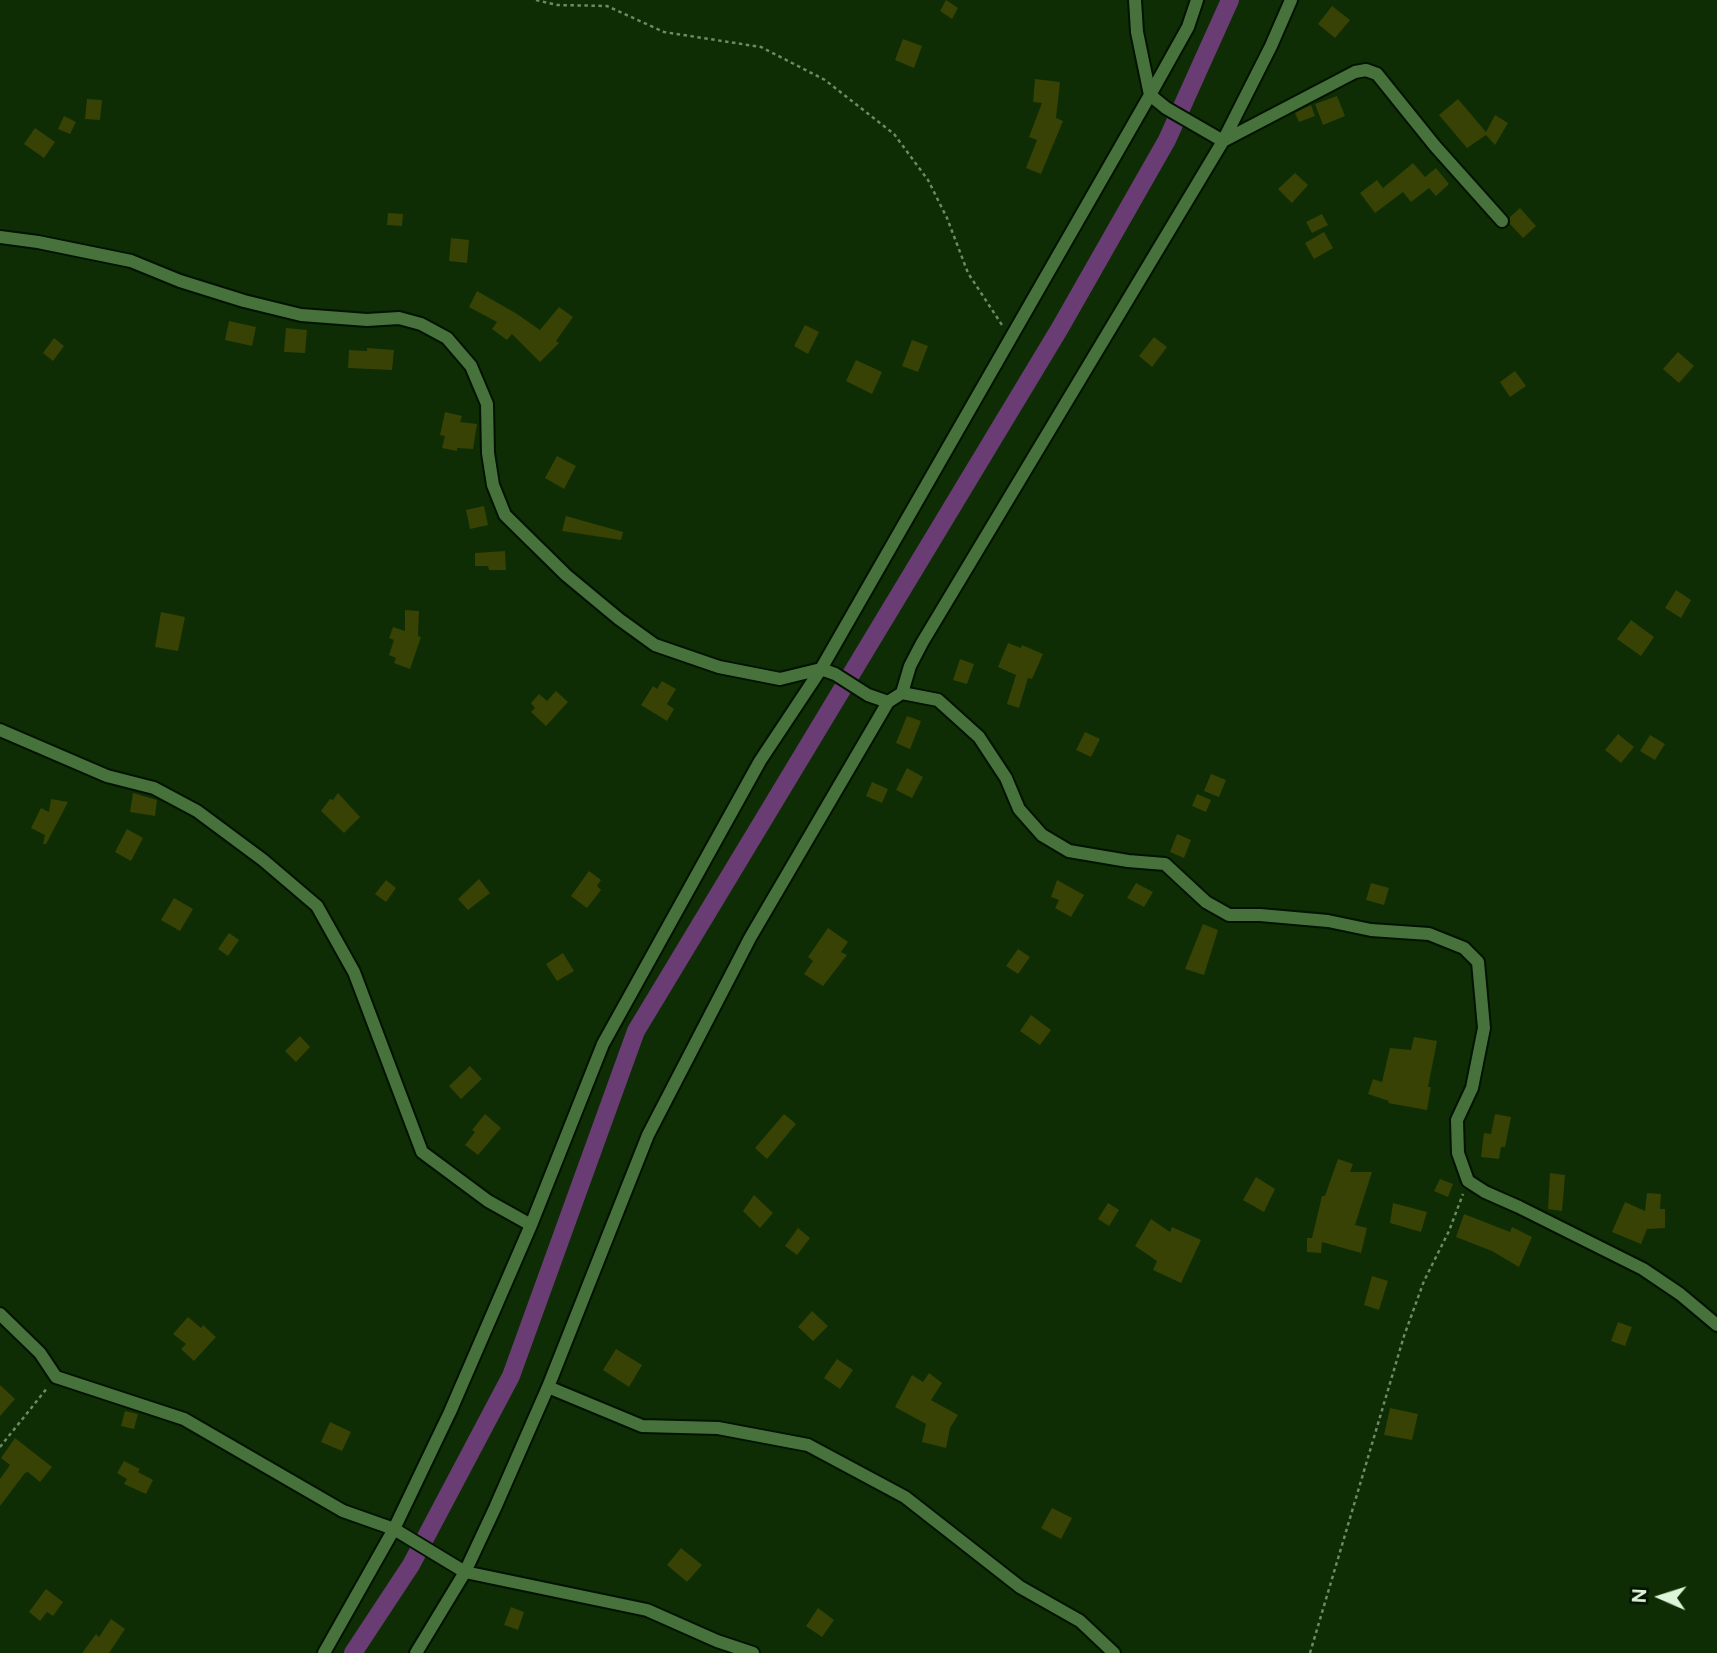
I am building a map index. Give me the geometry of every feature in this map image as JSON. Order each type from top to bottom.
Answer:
[{"type":"street","points":[[1135,0],[1137,32],[1150,95],[1166,108],[1223,141]]},
{"type":"street","points":[[324,1653],[394,1529],[450,1412],[531,1225],[603,1044],[760,761],[821,669],[1012,340],[1188,27],[1197,0]]},
{"type":"street","points":[[416,1653],[465,1572],[495,1508],[548,1387],[648,1135],[750,938],[888,702],[902,693],[910,666],[922,643],[1223,141],[1271,47],[1291,0]]},
{"type":"street","points":[[1223,141],[1355,72],[1366,70],[1377,74],[1435,146],[1502,221]]},
{"type":"street","points":[[0,237],[131,261],[180,281],[301,315],[367,320],[398,318],[421,324],[447,338],[471,366],[487,404],[491,474],[505,515],[566,575],[619,619],[655,645],[719,667],[780,679],[821,669],[835,674],[868,695],[888,702]]},
{"type":"street","points":[[902,693],[938,700],[978,737],[1006,778],[1019,809],[1042,835],[1069,851],[1165,864],[1206,902],[1229,915],[1328,921],[1371,930],[1429,934],[1464,948],[1478,962],[1484,1028],[1472,1088],[1457,1120],[1458,1153],[1468,1181],[1485,1192],[1643,1269],[1680,1294],[1717,1325]]},
{"type":"street","points":[[0,730],[107,776],[154,788],[186,805],[263,860],[317,906],[354,972],[422,1152],[488,1200],[531,1225]]},
{"type":"street","points":[[0,1314],[40,1353],[56,1377],[184,1419],[343,1511],[394,1529],[465,1572],[647,1610],[717,1641],[752,1653]]},
{"type":"street","points":[[548,1387],[642,1426],[718,1428],[808,1445],[905,1497],[1020,1587],[1080,1622],[1114,1653]]},
{"type":"path","points":[[536,0],[557,5],[607,6],[664,32],[761,47],[825,80],[894,134],[928,180],[947,218],[968,273],[1012,340]]},
{"type":"path","points":[[1310,1653],[1404,1336],[1424,1281],[1449,1231],[1468,1181]]},
{"type":"path","points":[[0,1447],[56,1377]]},
{"type":"building","points":[[946,0],[958,8],[952,19],[940,11]]},
{"type":"building","points":[[1332,6],[1350,20],[1335,38],[1318,24]]},
{"type":"building","points":[[903,39],[922,46],[914,68],[895,60]]},
{"type":"building","points":[[1035,79],[1060,82],[1056,118],[1063,121],[1041,174],[1026,168],[1037,140],[1029,137],[1042,103],[1033,102]]},
{"type":"building","points":[[1337,96],[1345,116],[1323,125],[1315,104]]},
{"type":"building","points":[[87,99],[102,100],[100,120],[85,119]]},
{"type":"building","points":[[1458,99],[1486,132],[1495,115],[1508,123],[1495,145],[1486,135],[1467,148],[1439,115]]},
{"type":"building","points":[[1311,105],[1315,116],[1299,122],[1295,113]]},
{"type":"building","points":[[64,116],[76,122],[70,134],[58,129]]},
{"type":"building","points":[[35,128],[55,142],[44,158],[24,144]]},
{"type":"building","points":[[1413,163],[1425,177],[1436,168],[1449,184],[1436,196],[1429,188],[1411,202],[1403,192],[1375,213],[1360,193],[1377,180],[1383,188]]},
{"type":"building","points":[[1295,173],[1308,185],[1292,203],[1278,189]]},
{"type":"building","points":[[1520,208],[1536,226],[1523,238],[1510,224],[1510,217]]},
{"type":"building","points":[[388,213],[403,214],[402,226],[387,225]]},
{"type":"building","points":[[1322,214],[1328,225],[1312,233],[1306,222]]},
{"type":"building","points":[[1324,232],[1333,248],[1314,259],[1305,243]]},
{"type":"building","points":[[451,238],[469,240],[467,263],[449,261]]},
{"type":"building","points":[[477,291],[540,330],[559,307],[573,317],[556,341],[559,343],[540,362],[512,334],[507,340],[492,329],[497,322],[469,307]]},
{"type":"building","points":[[229,321],[256,327],[252,346],[225,340]]},
{"type":"building","points":[[805,325],[819,332],[808,354],[794,346]]},
{"type":"building","points":[[286,328],[307,330],[305,353],[284,352]]},
{"type":"building","points":[[1154,337],[1167,347],[1152,367],[1139,356]]},
{"type":"building","points":[[54,338],[64,346],[53,361],[43,353]]},
{"type":"building","points":[[912,340],[928,346],[918,372],[902,366]]},
{"type":"building","points":[[367,348],[394,350],[392,370],[348,368],[349,350],[367,351]]},
{"type":"building","points":[[1678,352],[1694,366],[1679,383],[1663,369]]},
{"type":"building","points":[[856,360],[882,372],[872,394],[846,381]]},
{"type":"building","points":[[1515,371],[1526,386],[1510,397],[1500,382]]},
{"type":"building","points":[[445,412],[462,416],[460,422],[477,424],[473,449],[457,448],[457,451],[442,448],[445,436],[440,435]]},
{"type":"building","points":[[557,456],[576,466],[564,489],[545,478]]},
{"type":"building","points":[[484,506],[488,525],[470,529],[466,510]]},
{"type":"building","points":[[566,516],[623,532],[621,540],[562,531]]},
{"type":"building","points":[[505,551],[506,570],[489,570],[488,566],[475,566],[475,553]]},
{"type":"building","points":[[1676,590],[1691,600],[1681,618],[1665,608]]},
{"type":"building","points":[[405,610],[419,611],[418,636],[421,637],[410,669],[394,663],[396,658],[389,655],[394,640],[389,638],[393,627],[405,631]]},
{"type":"building","points":[[161,612],[185,617],[178,651],[155,647]]},
{"type":"building","points":[[1631,620],[1654,637],[1641,656],[1617,639]]},
{"type":"building","points":[[1008,643],[1021,648],[1022,645],[1043,654],[1032,679],[1028,678],[1019,708],[1007,704],[1016,675],[998,667]]},
{"type":"building","points":[[960,659],[974,664],[967,684],[953,680]]},
{"type":"building","points":[[662,681],[676,689],[667,704],[674,709],[667,721],[641,705],[653,686],[657,689]]},
{"type":"building","points":[[556,691],[568,702],[546,726],[531,712],[535,708],[531,703],[539,694],[547,701]]},
{"type":"building","points":[[907,716],[921,721],[910,749],[896,743]]},
{"type":"building","points":[[1085,732],[1100,739],[1091,757],[1076,750]]},
{"type":"building","points":[[1618,734],[1634,747],[1621,763],[1605,750]]},
{"type":"building","points":[[1650,735],[1665,744],[1655,760],[1640,751]]},
{"type":"building","points":[[907,768],[923,777],[912,798],[896,790]]},
{"type":"building","points":[[1211,774],[1226,780],[1219,797],[1204,791]]},
{"type":"building","points":[[872,782],[888,789],[882,803],[866,796]]},
{"type":"building","points":[[133,793],[157,800],[155,816],[130,812]]},
{"type":"building","points":[[338,793],[360,817],[344,833],[321,811]]},
{"type":"building","points":[[1197,794],[1211,800],[1206,812],[1192,806]]},
{"type":"building","points":[[51,799],[68,802],[46,844],[43,844],[45,835],[31,828],[41,808],[49,812]]},
{"type":"building","points":[[127,829],[143,838],[131,861],[115,852]]},
{"type":"building","points":[[1177,834],[1191,840],[1184,858],[1170,852]]},
{"type":"building","points":[[589,871],[601,880],[597,886],[601,890],[587,908],[571,896]]},
{"type":"building","points":[[479,879],[490,893],[468,910],[458,899]]},
{"type":"building","points":[[386,880],[396,888],[386,902],[375,894]]},
{"type":"building","points":[[1057,880],[1084,895],[1071,917],[1055,908],[1059,900],[1051,897]]},
{"type":"building","points":[[1136,883],[1153,892],[1144,907],[1127,898]]},
{"type":"building","points":[[1371,883],[1389,888],[1384,905],[1366,900]]},
{"type":"building","points":[[174,898],[193,909],[180,931],[161,920]]},
{"type":"building","points":[[1203,924],[1218,930],[1204,975],[1185,969]]},
{"type":"building","points":[[828,928],[848,942],[841,952],[847,955],[823,986],[804,974],[813,961],[808,957]]},
{"type":"building","points":[[229,933],[239,940],[228,956],[218,949]]},
{"type":"building","points":[[1018,949],[1030,957],[1018,974],[1006,966]]},
{"type":"building","points":[[563,953],[574,971],[557,981],[546,964]]},
{"type":"building","points":[[1031,1015],[1051,1030],[1040,1045],[1020,1031]]},
{"type":"building","points":[[300,1036],[310,1047],[296,1062],[285,1051]]},
{"type":"building","points":[[1414,1037],[1437,1041],[1428,1087],[1431,1087],[1427,1110],[1388,1103],[1389,1101],[1368,1094],[1373,1079],[1382,1082],[1390,1048],[1411,1050]]},
{"type":"building","points":[[470,1066],[482,1079],[461,1099],[449,1086]]},
{"type":"building","points":[[485,1114],[501,1128],[478,1155],[465,1145],[475,1132],[472,1130]]},
{"type":"building","points":[[784,1114],[796,1124],[767,1159],[755,1148]]},
{"type":"building","points":[[1495,1114],[1511,1117],[1505,1147],[1501,1147],[1499,1159],[1481,1157],[1484,1133],[1491,1134]]},
{"type":"building","points":[[1338,1159],[1353,1164],[1350,1172],[1372,1172],[1355,1225],[1367,1228],[1361,1253],[1322,1242],[1321,1253],[1307,1252],[1307,1238],[1312,1238],[1322,1196],[1325,1196]]},
{"type":"building","points":[[1550,1173],[1565,1175],[1562,1211],[1548,1209]]},
{"type":"building","points":[[1256,1177],[1275,1189],[1264,1212],[1243,1200]]},
{"type":"building","points":[[1440,1179],[1453,1184],[1448,1197],[1434,1191]]},
{"type":"building","points":[[1647,1193],[1661,1194],[1660,1209],[1665,1209],[1665,1228],[1647,1229],[1641,1244],[1612,1232],[1625,1202],[1645,1211]]},
{"type":"building","points":[[754,1195],[773,1213],[760,1228],[743,1211]]},
{"type":"building","points":[[1108,1203],[1119,1210],[1109,1226],[1098,1219]]},
{"type":"building","points":[[1393,1203],[1427,1212],[1421,1232],[1390,1223]]},
{"type":"building","points":[[1464,1214],[1510,1232],[1512,1227],[1532,1237],[1519,1267],[1492,1251],[1456,1237]]},
{"type":"building","points":[[1151,1219],[1170,1232],[1172,1227],[1201,1240],[1181,1283],[1153,1270],[1157,1261],[1135,1246]]},
{"type":"building","points":[[798,1228],[810,1238],[797,1255],[785,1246]]},
{"type":"building","points":[[1372,1276],[1388,1281],[1379,1310],[1364,1305]]},
{"type":"building","points":[[812,1311],[828,1326],[813,1341],[798,1327]]},
{"type":"building","points":[[188,1317],[201,1328],[203,1325],[216,1337],[194,1361],[181,1349],[186,1344],[173,1334]]},
{"type":"building","points":[[1618,1322],[1632,1327],[1625,1346],[1611,1341]]},
{"type":"building","points":[[616,1349],[642,1365],[629,1387],[603,1370]]},
{"type":"building","points":[[837,1359],[853,1370],[840,1389],[824,1378]]},
{"type":"building","points":[[929,1373],[942,1383],[931,1400],[958,1415],[950,1428],[946,1448],[922,1442],[926,1424],[895,1407],[912,1375],[923,1382]]},
{"type":"building","points":[[0,1385],[15,1399],[0,1416]]},
{"type":"building","points":[[1390,1408],[1418,1414],[1412,1440],[1384,1435]]},
{"type":"building","points":[[125,1411],[138,1414],[134,1429],[121,1426]]},
{"type":"building","points":[[330,1422],[351,1432],[342,1451],[321,1442]]},
{"type":"building","points":[[15,1438],[52,1467],[40,1482],[28,1472],[25,1473],[0,1506],[0,1479],[10,1465],[1,1458]]},
{"type":"building","points":[[124,1461],[153,1480],[146,1494],[124,1484],[127,1479],[117,1473]]},
{"type":"building","points":[[1052,1508],[1072,1518],[1061,1539],[1041,1528]]},
{"type":"building","points":[[681,1548],[702,1565],[687,1582],[667,1565]]},
{"type":"building","points":[[46,1589],[63,1602],[53,1616],[47,1612],[40,1621],[29,1612]]},
{"type":"building","points":[[511,1607],[524,1612],[518,1630],[504,1625]]},
{"type":"building","points":[[818,1608],[834,1620],[822,1637],[806,1626]]},
{"type":"building","points":[[111,1619],[125,1629],[109,1653],[82,1653],[96,1634],[99,1637]]},
{"type":"waterway","points":[[353,1653],[411,1565],[511,1376],[636,1031],[1060,328],[1167,140],[1230,0]]}]
